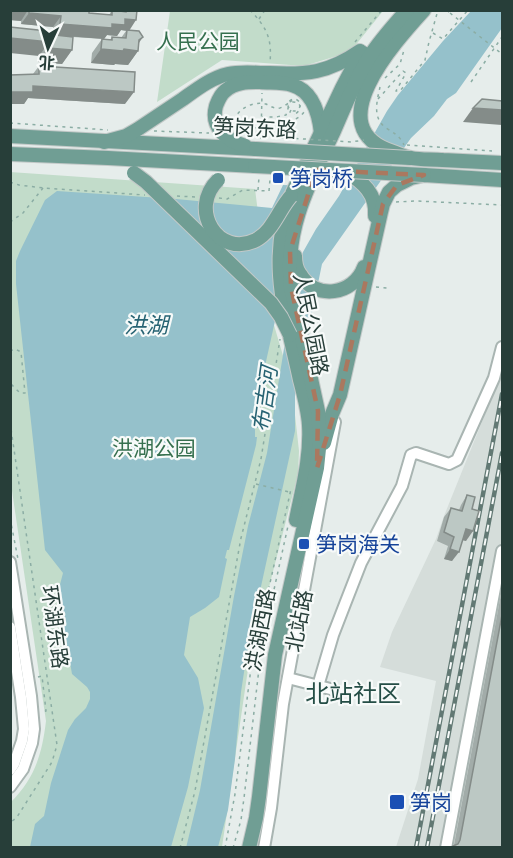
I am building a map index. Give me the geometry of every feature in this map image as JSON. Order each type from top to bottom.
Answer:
[{"type":"main road","name":"人民公园路","points":[[314,423],[318,411],[291,287],[289,266],[292,237],[303,185],[321,134],[342,88],[367,46],[396,10]]},
{"type":"main road","name":"人民公园路","points":[[314,423],[285,336],[279,253],[285,213],[291,196],[303,185],[373,52],[407,10]]},
{"type":"main road","points":[[407,152],[381,148],[364,135],[360,111],[363,96],[392,48],[424,10]]},
{"type":"main road","points":[[107,136],[126,136],[210,81],[225,75],[240,72],[297,75],[312,73],[339,64],[367,46]]},
{"type":"main road","points":[[255,143],[229,139],[220,131],[216,122],[215,111],[218,100],[233,85],[244,82],[291,84],[301,89],[309,96],[315,107],[321,134]]},
{"type":"main road","name":"笋岗东路","points":[[10,136],[107,136],[255,143],[500,160]]},
{"type":"main road","name":"笋岗东路","points":[[10,154],[500,179]]},
{"type":"main road","points":[[108,158],[122,164],[146,182],[271,303],[281,317],[285,336]]},
{"type":"main road","points":[[252,166],[235,171],[212,186],[206,201],[206,214],[207,221],[217,235],[234,243],[256,240],[270,228],[284,203],[291,196]]},
{"type":"main road","points":[[317,468],[332,414],[340,395],[375,217],[372,195],[345,171]]},
{"type":"main road","points":[[292,237],[296,265],[302,278],[315,289],[330,292],[352,285],[364,266],[383,204],[389,192],[401,182],[424,175]]},
{"type":"main road","name":"洪湖西路","points":[[249,848],[259,797],[275,655],[317,468],[320,440],[314,423]]},
{"type":"main road","name":"洪湖西路","points":[[241,848],[250,805],[268,651],[307,469],[314,423]]},
{"type":"street","points":[[318,686],[345,604],[362,563],[402,486],[411,455],[416,453],[449,464],[457,460],[494,378],[502,347]]},
{"type":"street","name":"北站路","points":[[264,848],[269,825],[283,704],[340,395]]},
{"type":"street","points":[[446,848],[502,551]]},
{"type":"street","points":[[10,562],[34,729],[23,769],[10,788]]},
{"type":"street","points":[[10,627],[24,729],[22,741],[10,770]]},
{"type":"street","points":[[288,678],[338,691]]},
{"type":"path","points":[[250,10],[267,32],[270,41],[270,65],[266,65]]},
{"type":"path","points":[[259,20],[265,10]]},
{"type":"path","points":[[351,45],[382,10]]},
{"type":"path","points":[[378,99],[403,71],[406,73],[396,90],[400,91],[425,60],[438,10]]},
{"type":"path","points":[[447,10],[502,54]]},
{"type":"path","points":[[432,32],[443,39],[468,10]]},
{"type":"path","points":[[471,82],[502,37]]},
{"type":"path","points":[[406,43],[400,64],[383,80],[379,88],[376,115],[380,123],[402,140],[407,152]]},
{"type":"path","points":[[261,123],[262,91]]},
{"type":"path","points":[[232,135],[234,121],[241,111],[252,104],[280,108],[290,102],[297,102],[300,109],[297,113],[290,112],[288,104],[291,100],[294,100]]},
{"type":"path","points":[[261,117],[286,115],[289,105],[294,100]]},
{"type":"path","points":[[291,110],[297,111],[300,107],[299,102],[294,100]]},
{"type":"path","points":[[255,143],[236,128],[255,127],[238,121],[274,124],[288,122],[303,114],[305,109]]},
{"type":"path","points":[[10,123],[107,136]]},
{"type":"path","points":[[274,124],[273,137],[351,142],[364,135]]},
{"type":"path","points":[[148,130],[216,134]]},
{"type":"path","points":[[396,145],[407,152],[500,160]]},
{"type":"path","points":[[258,191],[269,191],[270,179]]},
{"type":"path","points":[[10,182],[44,188],[146,195]]},
{"type":"path","points":[[10,222],[23,213],[44,188]]},
{"type":"path","points":[[389,202],[502,205]]},
{"type":"path","points":[[369,286],[387,288]]},
{"type":"path","points":[[180,848],[195,791],[241,537],[261,459],[285,336]]},
{"type":"path","points":[[10,351],[15,349],[21,352],[25,393],[20,393],[10,383]]},
{"type":"path","name":"环湖东路","points":[[10,422],[57,746],[52,762],[17,817],[10,823]]},
{"type":"path","points":[[255,484],[290,493]]},
{"type":"path","points":[[225,848],[235,794],[251,668],[289,499]]},
{"type":"path","points":[[35,677],[42,676],[44,693],[46,711],[39,712]]},
{"type":"path","points":[[44,693],[49,692]]},
{"type":"highlighted area","points":[[316,170],[424,175],[397,185],[383,204],[340,395],[317,468],[318,411],[291,287],[290,251]]},
{"type":"shaded area","points":[[502,358],[502,847],[396,847],[418,779],[436,681],[380,667],[392,632],[436,539],[494,392]]},
{"type":"green space","name":"人民公园","points":[[170,11],[383,11],[350,52],[304,66],[222,60],[157,102]]},
{"type":"green space","name":"洪湖","points":[[10,172],[255,189],[271,315],[284,359],[294,406],[299,451],[298,474],[248,669],[222,847],[11,847],[11,802],[32,775],[42,744],[46,721],[11,484]]},
{"type":"water","points":[[471,11],[502,11],[502,28],[456,93],[447,99],[434,116],[411,138],[322,264],[295,395],[295,431],[248,646],[228,810],[218,847],[186,848],[200,790],[248,526],[267,453],[295,281],[303,252],[339,196],[398,95]]},
{"type":"water","name":"洪湖","points":[[283,185],[305,186],[263,375],[258,428],[255,428],[256,445],[225,558],[227,559],[219,597],[190,617],[184,655],[198,678],[204,708],[188,787],[171,847],[30,847],[35,824],[44,816],[51,783],[68,730],[86,708],[90,692],[72,674],[57,596],[63,573],[45,550],[16,284],[16,261],[45,200],[57,191],[272,208]]},
{"type":"building","points":[[29,10],[89,10],[89,13],[112,15],[112,10],[126,12],[126,10],[137,10],[136,20],[125,19],[125,25],[112,24],[112,28],[60,24],[61,16],[29,13]]},
{"type":"building","points":[[10,27],[47,31],[47,34],[73,37],[72,50],[48,48],[49,42],[10,38]]},
{"type":"building","points":[[127,30],[139,31],[143,37],[139,40],[138,51],[101,49],[102,39],[126,38]]},
{"type":"building","points":[[39,66],[135,72],[134,92],[33,86],[33,92],[10,92],[10,75],[39,74]]},
{"type":"building","points":[[482,99],[502,101],[502,110],[473,108]]},
{"type":"building","points":[[467,495],[475,497],[472,509],[479,511],[473,531],[466,529],[459,552],[450,549],[454,537],[444,532],[451,508],[462,511]]},
{"type":"building","points":[[502,615],[502,848],[453,848],[460,840]]},
{"type":"railway","points":[[416,848],[502,394]]},
{"type":"railway","points":[[427,848],[502,453]]},
{"type":"place","name":"笋岗桥","points":[[278,178]]},
{"type":"place","name":"笋岗海关","points":[[304,544]]},
{"type":"place","name":"笋岗","points":[[397,802]]},
{"type":"district","name":"北站社区","points":[[353,693]]},
{"type":"water label","name":"布吉河","points":[[265,399]]},
{"type":"park label","name":"洪湖公园","points":[[154,448]]}]
